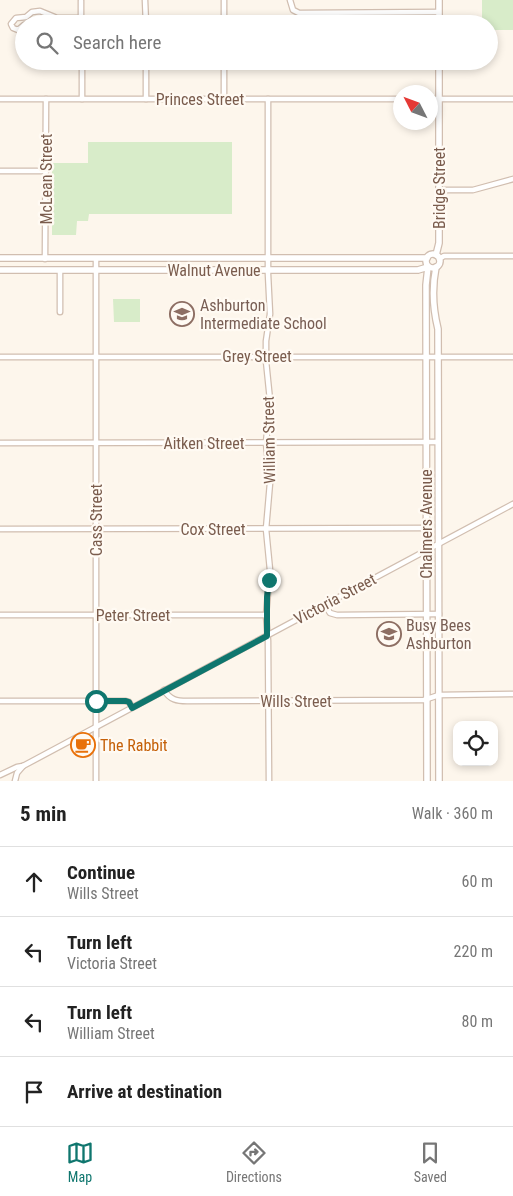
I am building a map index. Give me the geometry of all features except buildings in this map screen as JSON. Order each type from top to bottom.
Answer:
[{"type":"street","points":[[146,0],[146,15]]},
{"type":"street","points":[[224,0],[224,15]]},
{"type":"street","points":[[290,0],[293,10],[299,13],[439,12],[439,0]]},
{"type":"street","points":[[81,1],[81,15]]},
{"type":"street","points":[[28,15],[32,12],[40,11],[50,15]]},
{"type":"street","points":[[15,19],[11,24],[15,29]]},
{"type":"street","points":[[82,70],[82,99]]},
{"type":"street","points":[[146,70],[146,99]]},
{"type":"street","points":[[224,70],[224,99]]},
{"type":"street","name":"Bridge Street","points":[[438,257],[440,190],[439,70]]},
{"type":"street","name":"Princes Street","points":[[0,99],[393,99]]},
{"type":"street","name":"McLean Street","points":[[46,99],[46,259]]},
{"type":"street","name":"William Street","points":[[268,99],[268,270],[270,314],[266,356],[270,400],[266,443],[270,483],[266,529],[270,570],[266,615],[268,781]]},
{"type":"street","points":[[439,99],[513,99]]},
{"type":"street","points":[[0,171],[46,171]]},
{"type":"street","points":[[440,190],[473,190],[513,179]]},
{"type":"street","points":[[438,257],[440,262],[436,267],[428,267],[426,263],[427,258],[432,254],[438,257],[513,256]]},
{"type":"street","name":"Walnut Avenue","points":[[0,258],[427,258]]},
{"type":"street","name":"Cass Street","points":[[96,259],[96,781]]},
{"type":"street","name":"Walnut Avenue","points":[[0,270],[418,270],[428,267]]},
{"type":"street","name":"Chalmers Avenue","points":[[427,781],[429,699],[426,551],[426,285],[428,267]]},
{"type":"street","name":"Chalmers Avenue","points":[[436,267],[434,311],[438,329],[438,781]]},
{"type":"street","points":[[418,270],[423,275],[426,285]]},
{"type":"street","points":[[60,271],[60,312]]},
{"type":"street","name":"Grey Street","points":[[0,357],[513,357]]},
{"type":"street","name":"Aitken Street","points":[[0,443],[438,442]]},
{"type":"street","name":"Victoria Street","points":[[0,775],[23,766],[513,504]]},
{"type":"street","name":"Cox Street","points":[[0,529],[426,528]]},
{"type":"street","points":[[325,605],[330,613],[337,615],[439,614]]},
{"type":"street","name":"Peter Street","points":[[0,615],[266,615]]},
{"type":"street","name":"Wills Street","points":[[164,690],[171,698],[179,701],[429,699]]},
{"type":"street","points":[[429,699],[439,695],[513,694]]},
{"type":"street","points":[[0,701],[126,701],[129,702],[132,708]]},
{"type":"street","name":"Victoria Street","points":[[5,773],[15,780],[23,766]]},
{"type":"green space","points":[[482,0],[513,0],[513,30],[498,30],[498,15],[482,15]]},
{"type":"green space","points":[[88,142],[232,142],[232,214],[89,214],[88,221],[77,221],[76,235],[52,235],[52,163],[88,163]]},
{"type":"green space","points":[[113,299],[140,299],[140,322],[114,322]]},
{"type":"place","name":"Ashburton Intermediate School","points":[[182,314]]},
{"type":"place","name":"Busy Bees Ashburton","points":[[389,634]]},
{"type":"place","name":"The Rabbit","points":[[83,745]]},
{"type":"route","points":[[96,701],[126,701],[129,702],[132,708],[267,636],[269,580]]}]
